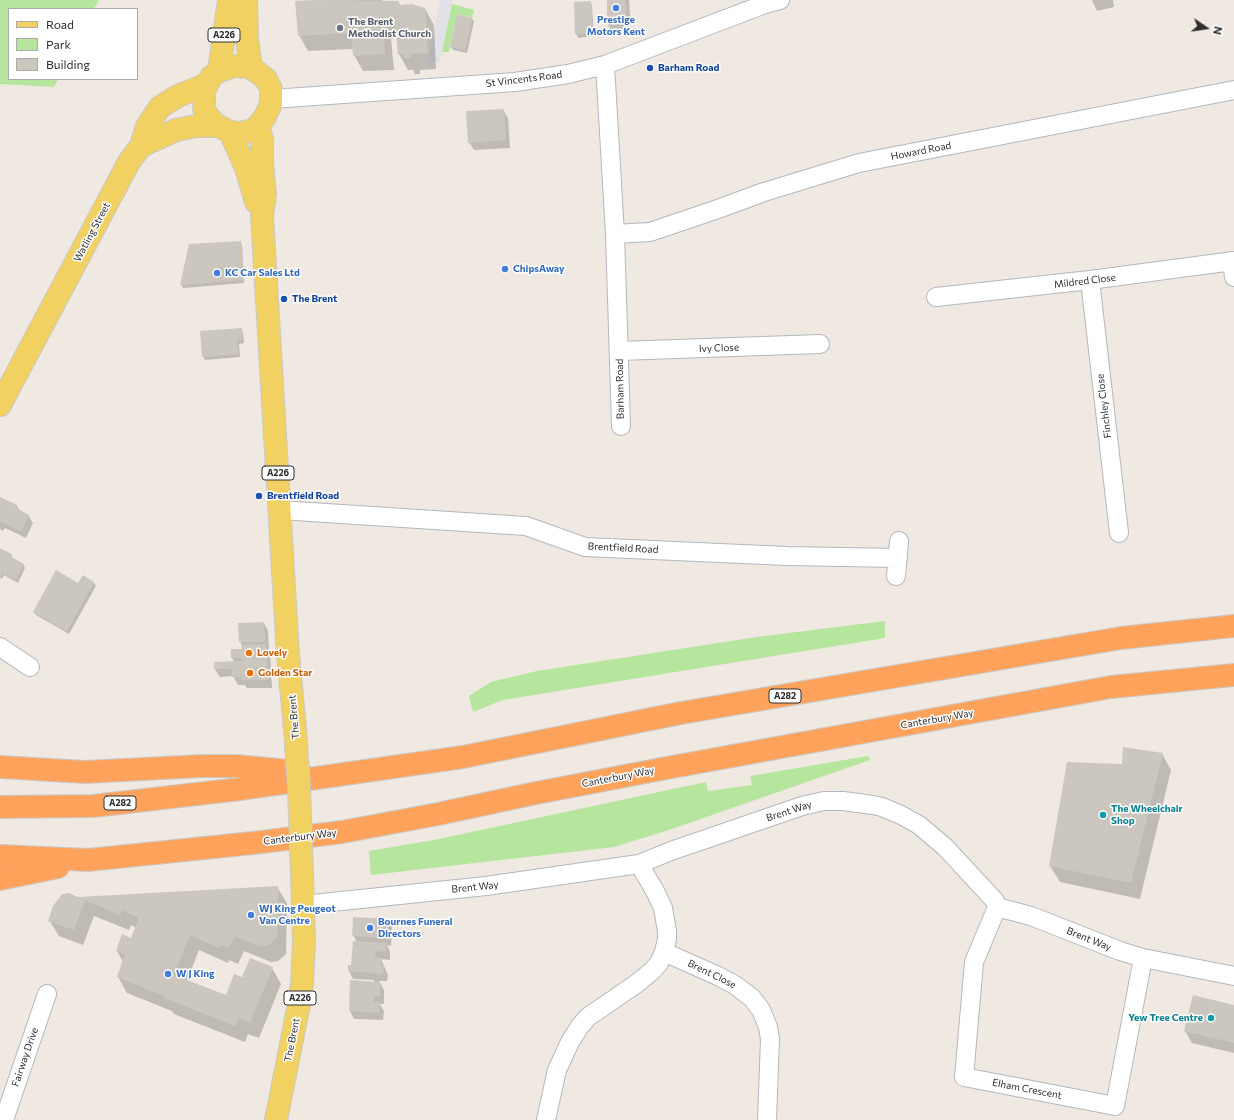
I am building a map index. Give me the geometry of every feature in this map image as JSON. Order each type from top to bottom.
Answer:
[{"type":"highway","name":"A282","points":[[0,807],[93,806],[240,789],[463,757],[681,713],[1113,639],[1234,626]]},
{"type":"highway","name":"Canterbury Way","points":[[0,856],[88,860],[342,832],[672,767],[1111,687],[1234,676]]},
{"type":"highway","points":[[0,766],[85,772],[202,766],[236,766],[337,775]]},
{"type":"highway","points":[[0,879],[88,860]]},
{"type":"main road","name":"The Brent","points":[[229,0],[213,78],[204,91],[204,109],[209,118],[224,129],[246,168],[255,200],[262,216]]},
{"type":"main road","name":"A226","points":[[246,0],[247,39],[251,68]]},
{"type":"main road","points":[[141,146],[176,130],[196,126],[224,129],[237,133],[254,130],[267,113],[272,99],[271,89],[268,82],[263,76],[251,68],[234,66],[213,78]]},
{"type":"main road","name":"Watling Street","points":[[0,405],[129,162],[141,146],[147,126],[160,107],[213,78]]},
{"type":"main road","name":"The Brent","points":[[258,126],[262,139],[262,164],[265,194],[262,216],[288,655],[299,787],[304,942],[300,995],[276,1120]]},
{"type":"street","name":"St Vincents Road","points":[[272,99],[368,91],[515,82],[568,74],[605,65],[770,1]]},
{"type":"street","name":"Barham Road","points":[[605,65],[615,234],[621,426]]},
{"type":"street","name":"Howard Road","points":[[615,234],[650,232],[718,210],[764,192],[859,163],[1234,90]]},
{"type":"street","name":"Mildred Close","points":[[936,297],[1090,280],[1233,267]]},
{"type":"street","name":"Finchley Close","points":[[1090,280],[1119,533]]},
{"type":"street","name":"Ivy Close","points":[[619,351],[820,344]]},
{"type":"street","name":"Brentfield Road","points":[[280,510],[526,526],[585,547],[787,556],[898,549],[896,576]]},
{"type":"street","points":[[0,648],[30,667]]},
{"type":"street","name":"Brent Way","points":[[303,905],[486,886],[639,864],[671,851],[810,803],[837,801],[861,802],[873,804],[894,812],[919,825],[945,847],[995,901],[998,907],[1031,916],[1120,951],[1143,958],[1234,976]]},
{"type":"street","points":[[546,1120],[557,1070],[570,1042],[580,1026],[588,1017],[636,984],[652,971],[659,963],[664,952],[667,935],[663,908],[639,864]]},
{"type":"street","name":"Elham Crescent","points":[[998,907],[974,962],[964,1077],[1115,1106],[1143,958]]},
{"type":"street","name":"Brent Close","points":[[664,952],[735,985],[752,998],[761,1010],[768,1028],[770,1039],[767,1120]]},
{"type":"street","name":"Fairway Drive","points":[[4,1120],[47,994]]},
{"type":"shaded area","points":[[440,0],[453,0],[440,62],[428,63]]},
{"type":"green space","points":[[0,0],[99,0],[95,8],[8,8],[8,80],[58,80],[54,87],[0,84]]},
{"type":"green space","points":[[452,4],[474,10],[472,18],[457,14],[449,52],[442,52]]},
{"type":"green space","points":[[885,621],[885,638],[503,700],[473,712],[469,696],[491,682],[537,671],[757,637]]},
{"type":"green space","points":[[868,756],[870,760],[669,830],[614,847],[371,875],[369,851],[434,840],[706,782],[708,791],[752,785],[750,776]]},
{"type":"building","name":"Prestige Motors Kent","points":[[607,0],[625,0],[627,23],[607,24]]},
{"type":"building","name":"The Brent Methodist Church","points":[[295,1],[399,1],[399,5],[412,4],[425,8],[428,53],[411,54],[411,58],[405,59],[404,54],[398,55],[395,22],[383,23],[385,54],[353,56],[351,33],[298,36]]},
{"type":"building","points":[[591,1],[593,33],[575,34],[574,2]]},
{"type":"building","points":[[457,14],[472,18],[465,50],[450,47]]},
{"type":"building","points":[[504,109],[506,140],[468,143],[466,111]]},
{"type":"building","points":[[241,241],[243,280],[180,285],[189,244]]},
{"type":"building","points":[[242,328],[242,340],[237,340],[238,354],[202,357],[200,331]]},
{"type":"building","points":[[0,497],[17,505],[16,508],[29,515],[21,531],[0,521]]},
{"type":"building","points":[[0,548],[12,554],[11,557],[24,564],[16,580],[2,573],[0,577]]},
{"type":"building","points":[[56,570],[78,583],[83,575],[94,582],[67,631],[33,612]]},
{"type":"building","points":[[264,622],[265,642],[239,642],[238,623]]},
{"type":"building","points":[[266,644],[268,680],[242,680],[242,677],[232,677],[232,669],[214,669],[214,662],[242,661],[242,658],[231,658],[231,649],[242,649],[241,645]]},
{"type":"building","name":"The Wheelchair Shop","points":[[1123,747],[1163,753],[1131,883],[1049,866],[1067,762],[1122,764]]},
{"type":"building","points":[[278,886],[277,937],[269,945],[261,947],[235,936],[229,948],[220,945],[219,948],[190,935],[174,975],[226,995],[234,974],[242,977],[250,958],[273,967],[250,1023],[239,1018],[235,1026],[164,998],[164,996],[117,977],[125,954],[116,951],[122,934],[131,938],[139,918],[122,910],[120,915],[85,900],[74,930],[48,921],[53,906],[62,894],[69,893],[78,897]]},
{"type":"building","name":"Bournes Funeral Directors","points":[[353,917],[388,919],[387,938],[352,936]]},
{"type":"building","points":[[353,941],[386,943],[385,952],[376,951],[375,958],[382,958],[381,966],[384,966],[383,974],[348,971],[348,965],[351,965]]},
{"type":"building","points":[[350,980],[380,982],[380,996],[374,996],[374,1002],[380,1002],[379,1013],[349,1011]]},
{"type":"building","name":"Yew Tree Centre","points":[[1193,995],[1234,1005],[1234,1043],[1184,1031]]},
{"type":"place","name":"Prestige Motors Kent","points":[[616,8]]},
{"type":"place","name":"The Brent Methodist Church","points":[[340,28]]},
{"type":"place","name":"Barham Road","points":[[650,68]]},
{"type":"place","name":"ChipsAway","points":[[505,269]]},
{"type":"place","name":"KC Car Sales Ltd","points":[[217,273]]},
{"type":"place","name":"The Brent","points":[[284,299]]},
{"type":"place","name":"Brentfield Road","points":[[259,496]]},
{"type":"place","name":"Lovely","points":[[249,653]]},
{"type":"place","name":"Golden Star","points":[[250,673]]},
{"type":"place","name":"The Wheelchair Shop","points":[[1103,815]]},
{"type":"place","name":"WJ King Peugeot Van Centre","points":[[251,915]]},
{"type":"place","name":"Bournes Funeral Directors","points":[[370,928]]},
{"type":"place","name":"W J King","points":[[168,974]]},
{"type":"place","name":"Yew Tree Centre","points":[[1211,1018]]}]
